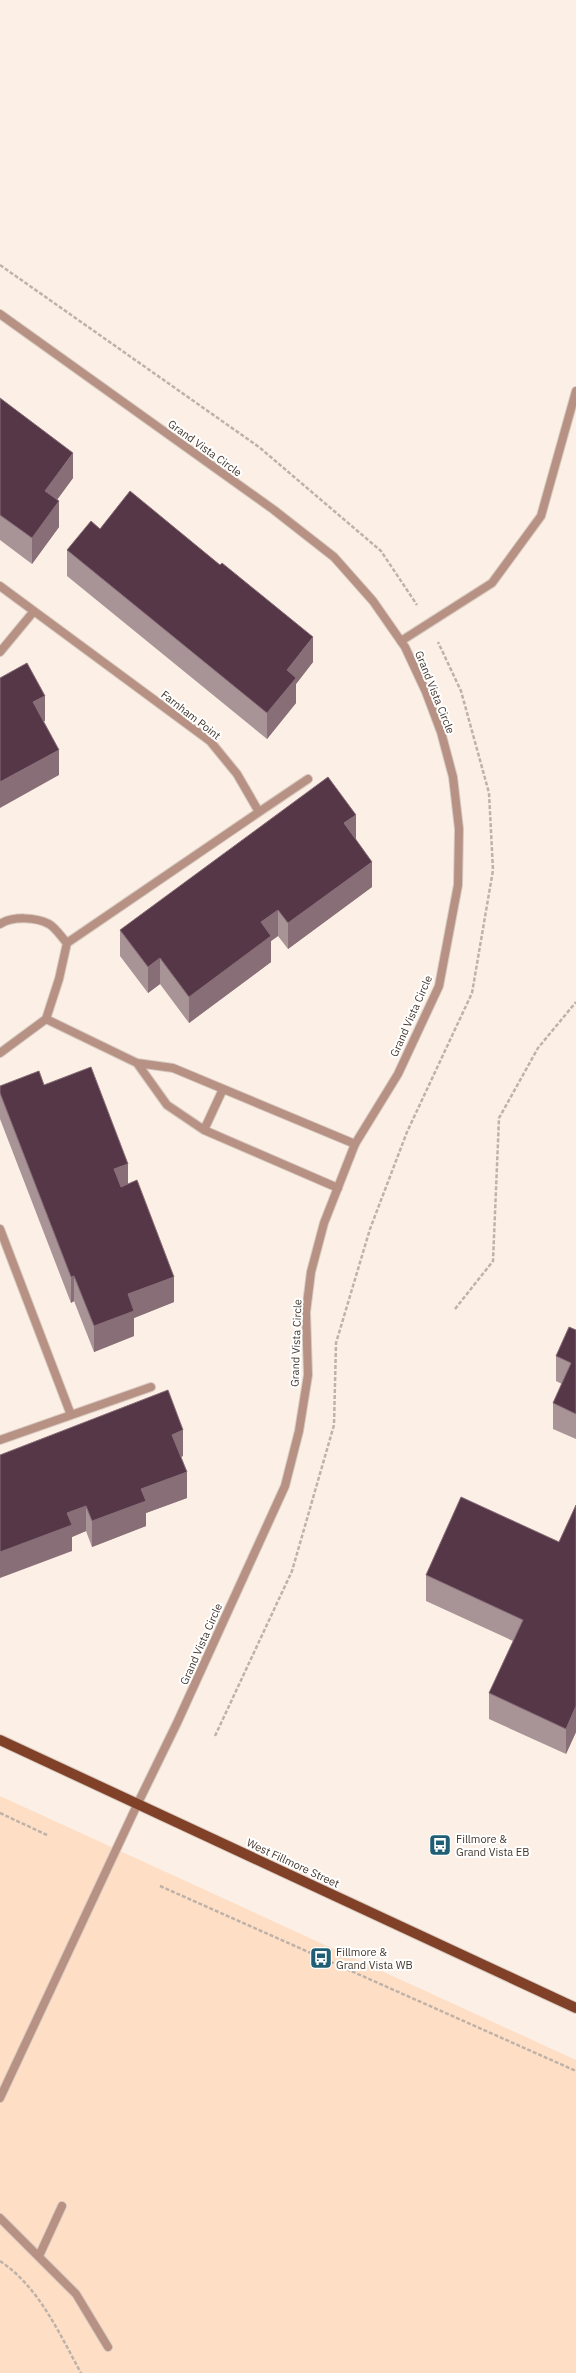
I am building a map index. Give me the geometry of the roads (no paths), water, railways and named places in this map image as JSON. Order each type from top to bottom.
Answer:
[{"type":"main road","name":"West Fillmore Street","points":[[0,1740],[576,2008]]},
{"type":"street","name":"Grand Vista Circle","points":[[0,314],[274,510],[334,558],[374,601],[401,641],[426,692],[441,732],[453,777],[459,829],[458,885],[439,986],[398,1074],[355,1144],[324,1223],[311,1272],[306,1312],[308,1375],[299,1431],[285,1486],[177,1723],[0,2098]]},
{"type":"street","points":[[401,641],[492,583],[541,516],[576,391]]},
{"type":"street","name":"Farnham Point","points":[[0,586],[210,741],[237,774],[259,812]]},
{"type":"street","points":[[0,652],[34,611]]},
{"type":"street","points":[[0,1053],[46,1019],[59,979],[67,943],[308,779]]},
{"type":"street","points":[[0,924],[6,920],[28,918],[36,920],[50,924],[67,943]]},
{"type":"street","points":[[46,1019],[137,1063],[173,1068],[355,1144]]},
{"type":"street","points":[[137,1063],[167,1106],[204,1130],[338,1188]]},
{"type":"street","points":[[204,1130],[223,1089]]},
{"type":"street","points":[[0,1229],[71,1415]]},
{"type":"street","points":[[0,1440],[151,1387]]},
{"type":"street","points":[[39,2256],[62,2206]]},
{"type":"street","points":[[0,2218],[76,2294],[108,2347]]},
{"type":"place","name":"Fillmore & Grand Vista EB","points":[[440,1845]]},
{"type":"place","name":"Fillmore & Grand Vista WB","points":[[321,1958]]}]
